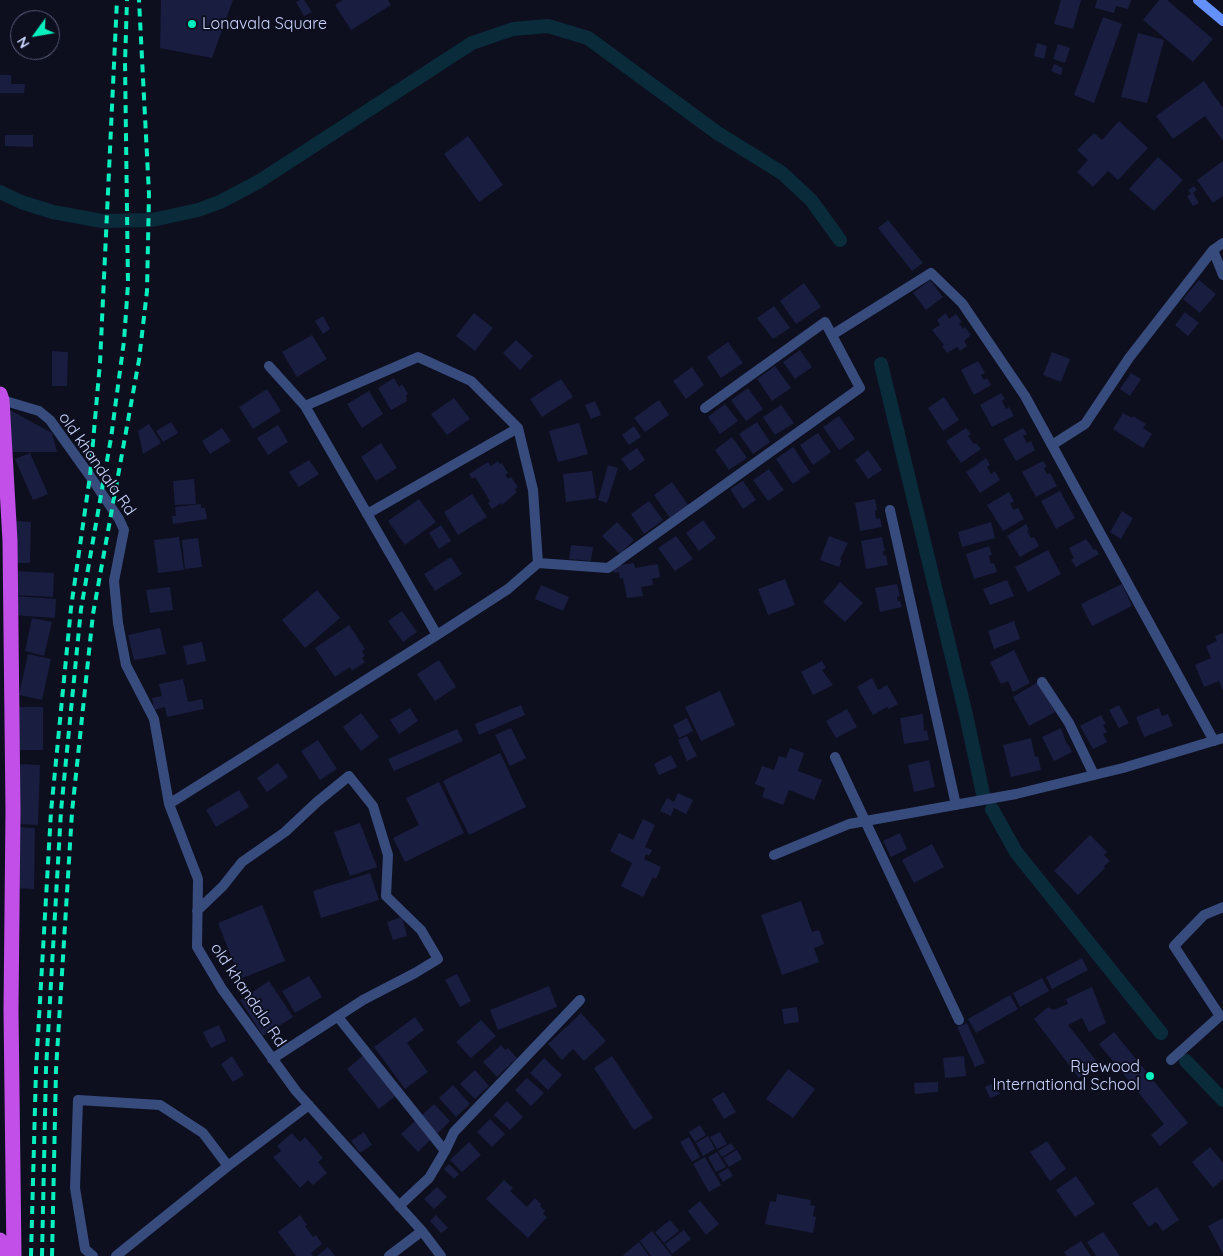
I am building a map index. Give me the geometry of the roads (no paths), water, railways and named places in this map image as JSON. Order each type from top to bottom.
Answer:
[{"type":"highway","points":[[1,397],[10,541],[13,811],[11,1010],[14,1256]]},
{"type":"highway","points":[[0,1240],[0,1256]]},
{"type":"main road","points":[[1198,0],[1223,21]]},
{"type":"street","points":[[1052,445],[1086,424],[1129,358],[1213,250],[1223,243]]},
{"type":"street","points":[[1213,250],[1223,275]]},
{"type":"street","points":[[774,855],[849,824],[1016,794],[1094,775],[1219,739],[1024,396],[962,303],[931,273],[832,334]]},
{"type":"street","points":[[169,804],[437,636],[508,589],[538,563],[608,568],[860,388],[825,322],[705,408]]},
{"type":"street","points":[[305,406],[418,357],[472,381],[518,428],[533,490],[538,563]]},
{"type":"street","points":[[269,366],[305,406],[437,636]]},
{"type":"street","name":"old khandala Rd","points":[[1,397],[39,411],[50,420],[119,519],[124,530],[114,581],[118,623],[126,665],[154,719],[169,804],[198,878],[197,947],[222,989],[296,1091],[422,1231],[441,1256]]},
{"type":"street","points":[[367,514],[518,428]]},
{"type":"street","points":[[890,510],[956,806]]},
{"type":"street","points":[[1042,682],[1068,723],[1094,775]]},
{"type":"street","points":[[835,757],[959,1020]]},
{"type":"street","points":[[198,911],[223,886],[242,862],[285,832],[317,802],[349,776],[373,806],[388,855],[386,896],[421,930],[438,959],[416,973],[363,1000],[272,1058]]},
{"type":"street","points":[[1171,1060],[1220,1016],[1174,946],[1204,915],[1223,907]]},
{"type":"street","points":[[399,1206],[429,1178],[454,1132],[580,1000]]},
{"type":"street","points":[[338,1017],[445,1151]]},
{"type":"street","points":[[93,1256],[85,1249],[75,1188],[78,1100],[160,1105],[203,1133],[228,1166]]},
{"type":"street","points":[[116,1256],[228,1166],[309,1105]]},
{"type":"street","points":[[389,1256],[422,1231]]},
{"type":"waterway","points":[[0,192],[21,202],[53,212],[102,221],[152,220],[198,210],[220,202],[258,182],[472,43],[513,29],[548,26],[588,38],[716,132],[782,173],[811,200],[840,240]]},
{"type":"waterway","points":[[881,364],[966,715],[983,794]]},
{"type":"waterway","points":[[992,809],[1016,852],[1161,1033]]},
{"type":"waterway","points":[[1186,1061],[1223,1100]]},
{"type":"railway","points":[[31,1256],[36,1070],[51,812],[71,608],[90,476],[100,363],[117,0]]},
{"type":"railway","points":[[42,1256],[46,1069],[61,811],[81,609],[111,438],[124,341],[128,284],[125,63],[127,0]]},
{"type":"railway","points":[[52,1256],[56,1070],[72,812],[93,614],[139,360],[147,291],[149,194],[139,0]]},
{"type":"place","name":"Lonavala Square","points":[[192,24]]},
{"type":"place","name":"Ryewood International School","points":[[1150,1076]]}]
